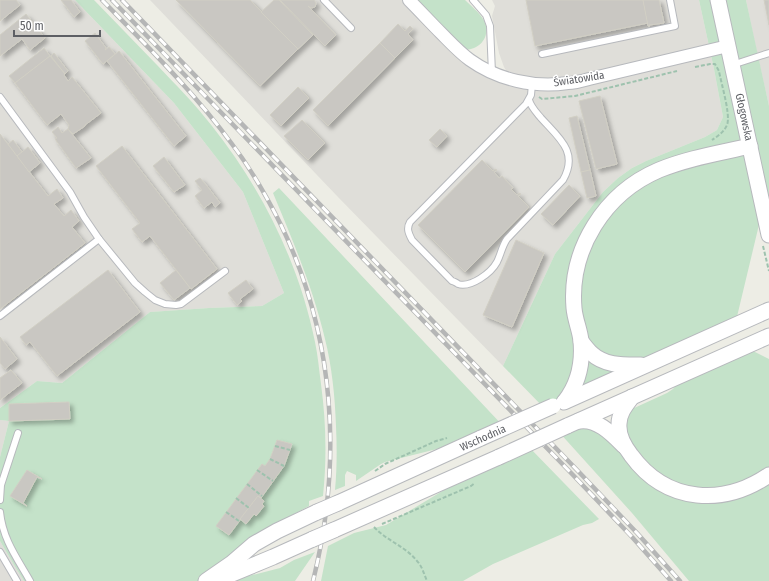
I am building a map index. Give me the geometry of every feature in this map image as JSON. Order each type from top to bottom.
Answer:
[{"type":"street","name":"Światowida","points":[[409,0],[453,46],[469,60],[492,73],[512,80],[532,84],[551,85],[575,82],[728,46]]},
{"type":"street","name":"Głogowska","points":[[718,0],[769,235]]},
{"type":"street","points":[[559,404],[574,387],[579,375],[581,341],[574,309],[576,275],[579,259],[586,241],[591,229],[600,216],[623,193],[658,170],[696,158],[750,146]]},
{"type":"street","name":"Wschodnia","points":[[206,581],[232,563],[254,544],[277,530],[769,310]]},
{"type":"street","points":[[215,581],[273,557],[769,336]]},
{"type":"street","points":[[581,341],[590,353],[605,362],[627,365],[648,364]]},
{"type":"street","points":[[632,397],[622,412],[619,425],[621,438],[634,460],[661,484],[678,491],[698,495],[720,495],[734,493],[751,486],[769,474]]},
{"type":"street","points":[[572,424],[586,420],[593,422],[604,428],[625,446]]},
{"type":"street","points":[[751,486],[769,484]]},
{"type":"lane","points":[[324,0],[351,28]]},
{"type":"lane","points":[[473,0],[486,15],[488,22],[490,30],[492,73]]},
{"type":"lane","points":[[542,54],[675,26],[670,0]]},
{"type":"lane","points":[[732,65],[769,54]]},
{"type":"lane","points":[[529,100],[533,109],[566,148],[569,158],[566,176],[506,239],[493,268],[477,280],[469,283],[457,284],[452,281],[412,240],[409,235],[408,226],[410,222],[526,104],[531,96],[532,84]]},
{"type":"lane","points":[[0,97],[70,192],[84,217],[99,239],[135,283],[155,300],[165,304],[181,304],[225,271]]},
{"type":"lane","points":[[0,316],[99,239]]},
{"type":"lane","points":[[0,500],[1,484],[18,433]]},
{"type":"lane","points":[[0,512],[3,530],[7,540],[30,581]]},
{"type":"lane","points":[[0,552],[17,581]]},
{"type":"path","points":[[691,68],[715,64],[719,71],[728,116],[727,125],[720,135],[708,142]]},
{"type":"path","points":[[542,99],[575,96],[678,71]]},
{"type":"path","points":[[275,446],[290,450]]},
{"type":"path","points":[[270,459],[284,466]]},
{"type":"path","points":[[257,470],[273,481]]},
{"type":"path","points":[[247,484],[262,496]]},
{"type":"path","points":[[236,498],[249,508]]},
{"type":"path","points":[[226,512],[239,521]]},
{"type":"path","points":[[374,527],[418,561],[427,581]]},
{"type":"shaded area","points":[[0,0],[75,0],[174,103],[243,192],[284,293],[262,306],[150,312],[62,383],[37,381],[0,408]]},
{"type":"shaded area","points":[[150,0],[409,0],[453,46],[511,79],[504,67],[499,53],[492,16],[495,6],[492,0],[699,0],[723,117],[717,130],[705,137],[632,168],[618,178],[603,192],[555,254],[503,366],[338,197]]},
{"type":"shaded area","points":[[746,0],[769,0],[769,106],[754,39]]},
{"type":"shaded area","points":[[0,420],[9,421],[0,457]]},
{"type":"shaded area","points":[[0,541],[14,565],[24,581],[0,581]]},
{"type":"green space","points":[[75,0],[94,0],[192,102],[230,150],[262,201],[289,256],[308,313],[315,342],[323,398],[325,426],[323,496],[309,501],[309,506],[274,525],[206,581],[24,581],[0,541],[0,457],[9,421],[0,420],[0,408],[37,381],[62,383],[150,312],[262,306],[284,293],[243,192],[174,103]]},
{"type":"green space","points":[[409,0],[465,0],[479,14],[485,23],[486,36],[484,40],[474,48],[468,50],[458,50]]},
{"type":"green space","points":[[699,0],[746,0],[769,106],[769,218],[763,208],[735,325],[546,410],[503,366],[555,254],[603,192],[618,178],[632,168],[646,161],[705,137],[717,130],[723,117]]},
{"type":"green space","points":[[279,188],[505,428],[481,438],[385,462],[356,481],[356,475],[347,471],[345,475],[345,486],[335,490],[337,458],[336,426],[330,360],[309,283],[273,193]]},
{"type":"green space","points":[[745,347],[769,359],[769,581],[689,581],[632,513],[558,431],[596,423],[620,425],[632,409],[667,393],[673,389],[683,377]]},
{"type":"green space","points":[[527,445],[599,519],[493,564],[463,581],[321,581],[328,546],[354,533],[386,525],[499,457]]},
{"type":"green space","points":[[315,552],[295,581],[229,581],[280,568],[294,560]]},
{"type":"building","points":[[0,0],[16,0],[20,5],[0,21]]},
{"type":"building","points":[[61,0],[71,0],[80,12],[74,17]]},
{"type":"building","points":[[176,0],[250,0],[298,49],[260,86]]},
{"type":"building","points":[[274,0],[279,0],[313,35],[298,49],[261,12]]},
{"type":"building","points":[[280,0],[314,0],[316,3],[315,7],[311,8],[308,6],[336,35],[325,46]]},
{"type":"building","points":[[526,0],[643,0],[648,23],[535,46]]},
{"type":"building","points":[[643,0],[659,0],[664,23],[648,26]]},
{"type":"building","points":[[764,0],[769,0],[769,25]]},
{"type":"building","points":[[26,14],[45,38],[30,50],[22,39],[0,56],[0,35]]},
{"type":"building","points":[[398,24],[405,31],[410,26],[413,29],[408,34],[413,40],[395,58],[380,43]]},
{"type":"building","points":[[95,33],[106,48],[105,50],[109,47],[115,54],[103,64],[85,41]]},
{"type":"building","points":[[380,43],[395,58],[328,126],[313,110]]},
{"type":"building","points":[[44,48],[50,56],[15,83],[9,76]]},
{"type":"building","points":[[119,51],[186,136],[174,146],[107,61]]},
{"type":"building","points":[[54,53],[68,71],[65,74],[51,56]]},
{"type":"building","points":[[50,56],[65,74],[64,75],[68,81],[72,77],[101,113],[73,134],[68,129],[69,125],[61,114],[47,125],[15,83]]},
{"type":"building","points":[[298,87],[309,98],[281,126],[270,115]]},
{"type":"building","points":[[600,96],[617,164],[596,169],[579,101]]},
{"type":"building","points":[[577,116],[590,170],[581,172],[569,118]]},
{"type":"building","points":[[302,120],[325,143],[308,160],[284,136]]},
{"type":"building","points":[[58,127],[62,133],[68,129],[91,158],[76,168],[55,139],[57,138],[52,132]]},
{"type":"building","points":[[440,129],[447,136],[437,147],[429,140]]},
{"type":"building","points":[[0,134],[48,196],[57,189],[63,198],[54,204],[64,216],[71,210],[79,221],[72,227],[85,243],[0,309]]},
{"type":"building","points":[[13,140],[22,152],[17,156],[8,144]]},
{"type":"building","points":[[122,146],[217,269],[191,289],[150,236],[142,242],[132,229],[140,223],[96,166]]},
{"type":"building","points":[[28,147],[40,163],[29,172],[17,156]]},
{"type":"building","points":[[164,157],[185,185],[174,192],[153,166]]},
{"type":"building","points":[[482,160],[493,171],[495,169],[497,170],[494,172],[499,178],[502,176],[517,195],[519,193],[521,194],[518,196],[529,207],[465,272],[418,225]]},
{"type":"building","points":[[590,170],[596,196],[587,198],[581,172]]},
{"type":"building","points":[[200,178],[220,203],[215,207],[212,202],[204,208],[195,196],[202,190],[195,181]]},
{"type":"building","points":[[569,185],[580,196],[553,225],[541,214]]},
{"type":"building","points":[[516,240],[544,253],[512,327],[483,315]]},
{"type":"building","points":[[108,270],[140,312],[57,376],[30,342],[26,345],[20,337]]},
{"type":"building","points":[[176,270],[190,288],[174,300],[160,283]]},
{"type":"building","points":[[246,280],[253,289],[240,299],[242,301],[237,305],[228,293]]},
{"type":"building","points":[[0,337],[17,359],[5,369],[0,363]]},
{"type":"building","points":[[11,370],[22,383],[0,400],[0,378]]},
{"type":"building","points":[[69,402],[70,419],[9,421],[9,404]]},
{"type":"building","points":[[277,440],[292,444],[284,466],[261,498],[258,496],[229,535],[216,526],[262,464],[265,466],[270,459]]},
{"type":"building","points":[[27,470],[42,479],[37,477],[23,503],[27,506],[10,496]]},
{"type":"building","points":[[258,496],[264,501],[262,504],[264,506],[256,516],[254,514],[246,524],[240,519]]},
{"type":"railway","points":[[102,0],[186,88],[232,144],[252,173],[270,204],[281,225],[299,268],[313,311],[323,355],[328,400],[330,445],[328,490],[322,536],[313,581]]},
{"type":"railway","points":[[112,0],[573,475],[632,537],[671,581]]},
{"type":"railway","points":[[122,0],[578,471],[680,581]]}]
